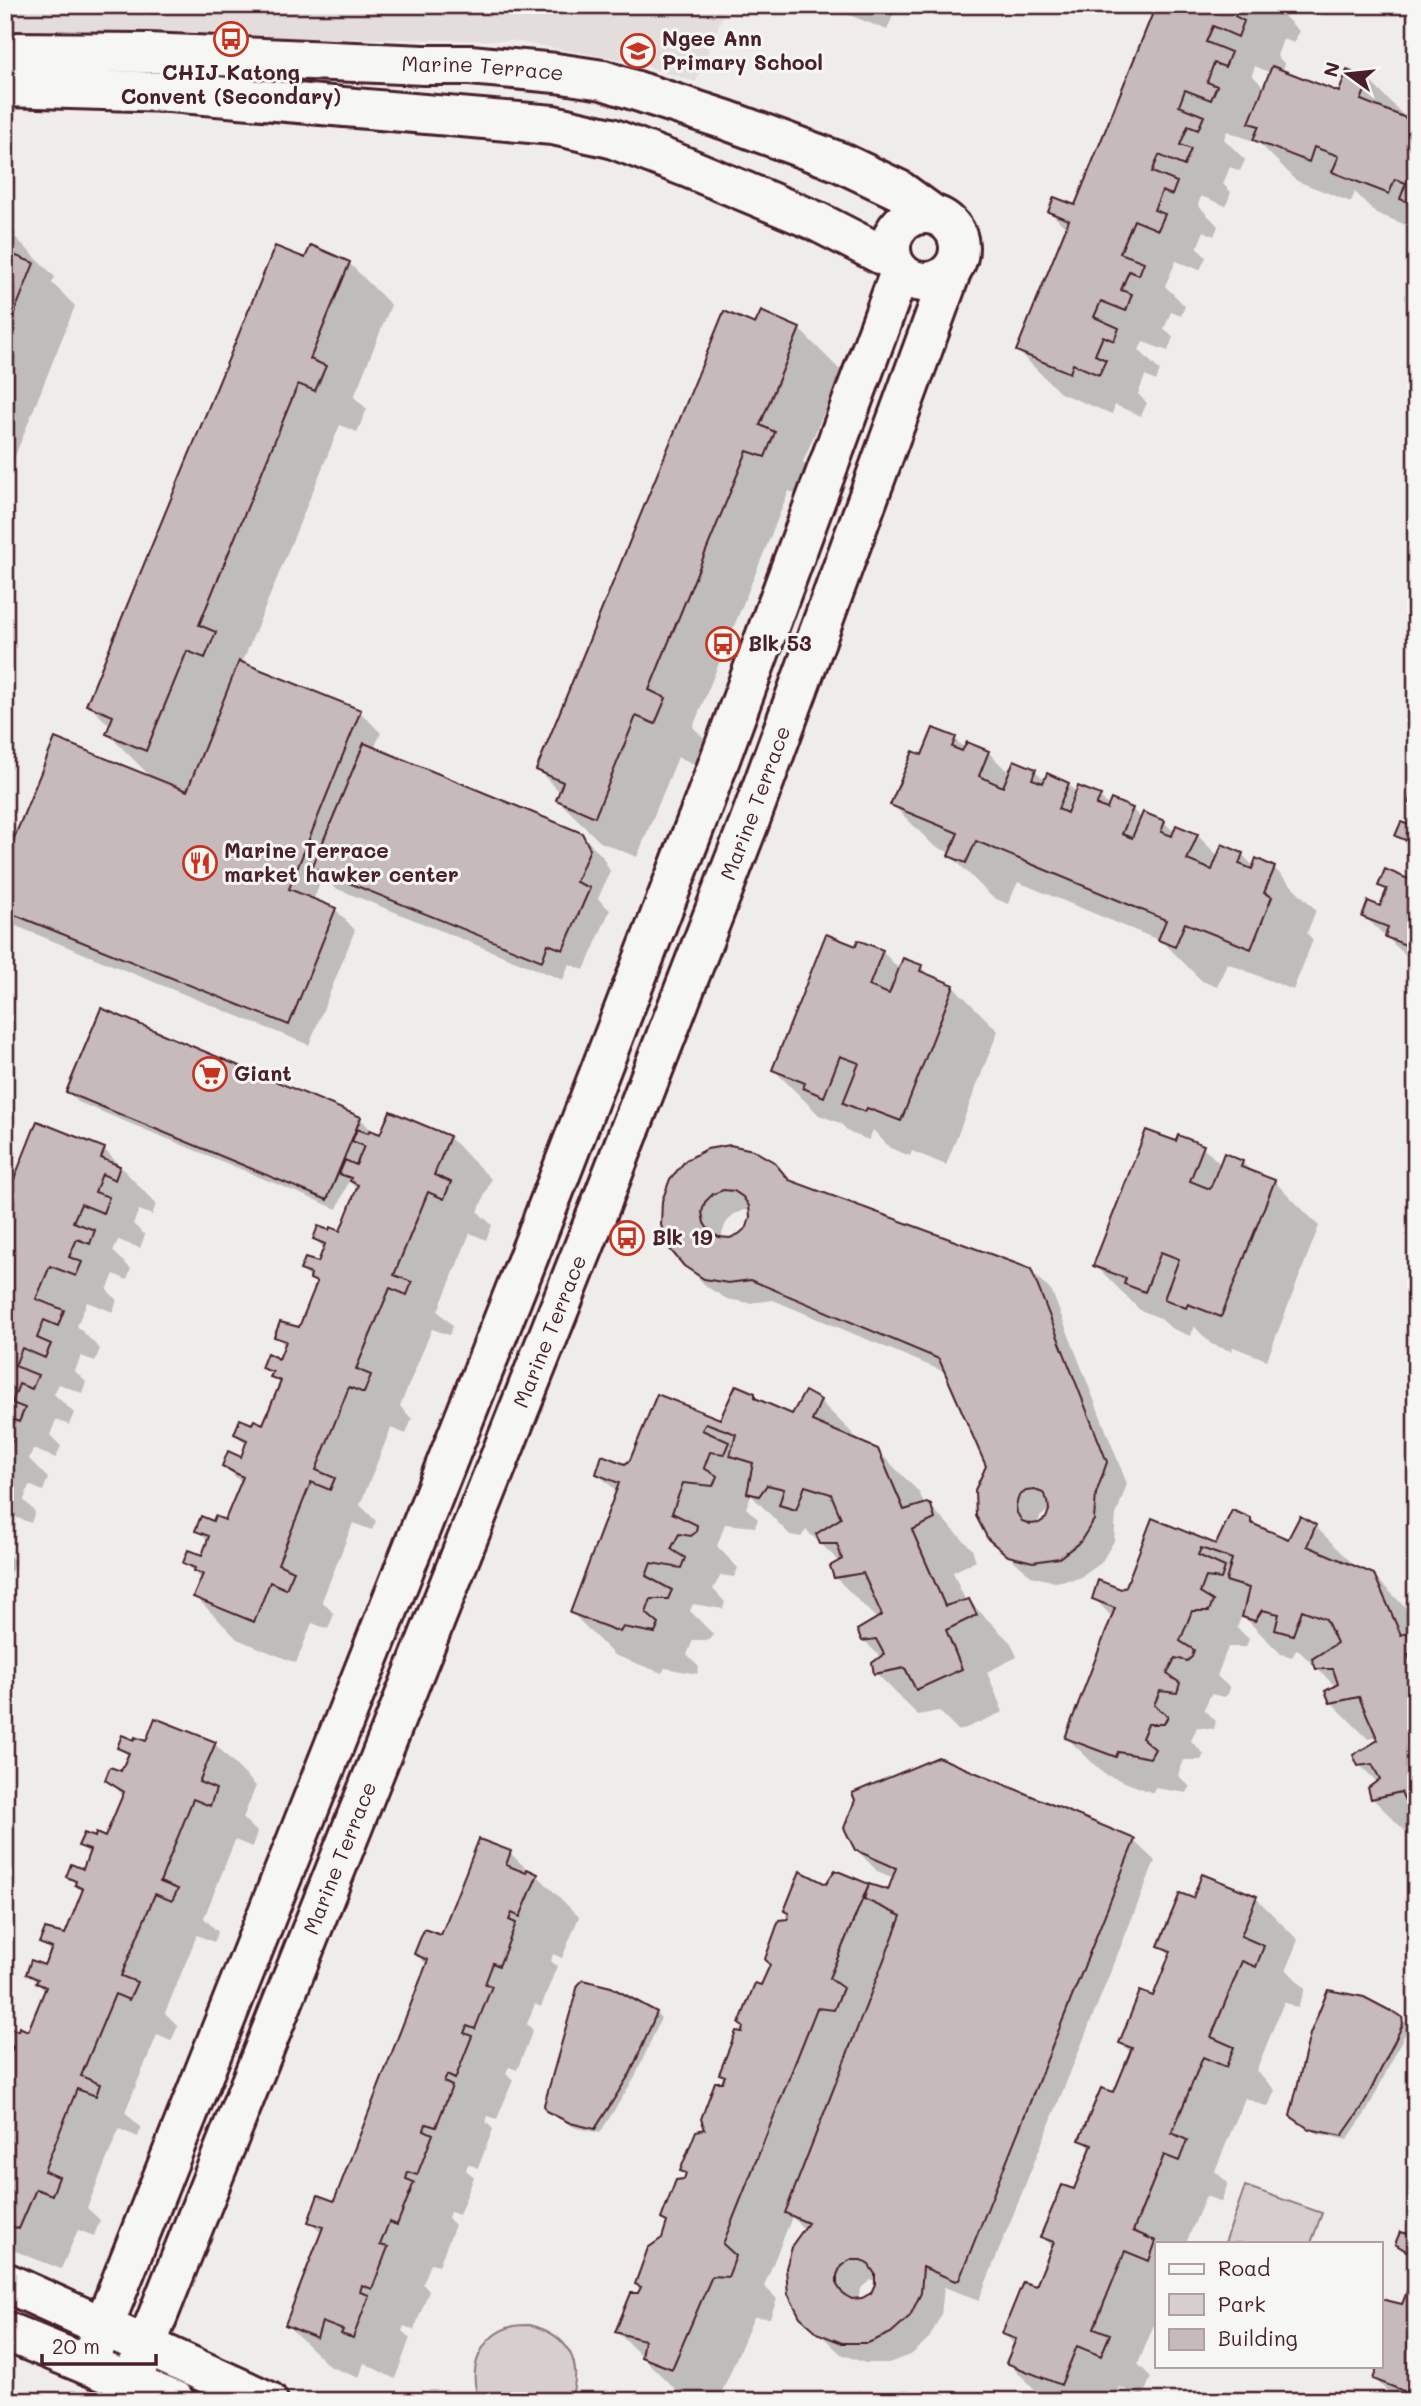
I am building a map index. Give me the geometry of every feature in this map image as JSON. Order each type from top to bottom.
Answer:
[{"type":"street","name":"Marine Terrace","points":[[5,52],[147,52],[470,65],[542,71],[603,80],[726,120],[840,162],[899,190],[932,214]]},
{"type":"street","points":[[5,87],[170,92],[553,125],[611,138],[816,221],[896,266],[911,280],[925,284],[939,280],[951,272],[958,259],[959,244],[955,231],[945,220],[932,214],[918,214],[904,220],[895,231],[890,245],[896,266],[703,805],[528,1258],[88,2365]]},
{"type":"street","name":"Marine Terrace","points":[[131,2383],[599,1209],[739,848],[951,272]]},
{"type":"street","points":[[5,2282],[268,2401]]},
{"type":"street","points":[[5,2331],[175,2401]]},
{"type":"shaded area","points":[[5,5],[727,5],[696,82],[624,60],[513,41],[5,33]]},
{"type":"green space","points":[[1245,2186],[1322,2213],[1311,2242],[1225,2242]]},
{"type":"green space","points":[[530,2325],[555,2336],[570,2352],[575,2374],[570,2401],[480,2401],[476,2389],[476,2366],[485,2345],[502,2330]]},
{"type":"building","points":[[1156,5],[1239,5],[1235,16],[1244,21],[1238,37],[1213,26],[1206,42],[1231,52],[1225,67],[1214,63],[1207,82],[1217,86],[1211,100],[1185,90],[1179,106],[1204,116],[1198,130],[1188,126],[1180,145],[1191,149],[1184,166],[1159,155],[1152,172],[1177,182],[1172,195],[1162,191],[1154,210],[1165,214],[1158,230],[1134,220],[1120,253],[1144,262],[1139,275],[1129,271],[1121,290],[1132,294],[1126,311],[1101,301],[1094,317],[1119,328],[1114,341],[1103,336],[1095,355],[1106,360],[1099,375],[1073,364],[1070,373],[1016,351],[1069,220],[1048,212],[1054,197],[1075,205]]},
{"type":"building","points":[[1272,66],[1339,92],[1347,70],[1370,79],[1361,100],[1416,122],[1416,205],[1400,199],[1406,183],[1395,179],[1389,194],[1332,172],[1339,156],[1314,147],[1309,162],[1253,140],[1259,126],[1249,123]]},
{"type":"building","points":[[5,230],[14,234],[6,252],[34,263],[5,336]]},
{"type":"building","points":[[311,245],[350,262],[310,359],[326,366],[315,391],[298,384],[199,625],[216,632],[205,658],[187,651],[146,751],[106,734],[113,716],[86,705],[275,246],[305,258]]},
{"type":"building","points":[[724,311],[755,324],[761,311],[800,328],[760,425],[775,432],[765,457],[747,451],[649,690],[666,698],[655,724],[636,716],[595,817],[556,800],[563,782],[536,770]]},
{"type":"building","points":[[239,661],[361,710],[289,889],[336,908],[289,1025],[5,911],[5,860],[55,738],[187,791]]},
{"type":"building","points":[[933,728],[956,737],[952,747],[962,751],[967,742],[989,751],[979,776],[1003,787],[1014,760],[1036,769],[1032,779],[1043,783],[1047,773],[1069,783],[1058,809],[1067,813],[1078,786],[1101,795],[1096,805],[1107,809],[1111,799],[1133,808],[1122,834],[1132,838],[1143,812],[1165,821],[1161,832],[1172,836],[1176,825],[1198,834],[1187,860],[1212,870],[1222,844],[1243,853],[1239,864],[1252,869],[1256,858],[1275,867],[1264,893],[1272,897],[1251,949],[1185,923],[1175,947],[1158,940],[1166,920],[976,841],[966,863],[948,856],[958,833],[890,805],[913,751],[922,755]]},
{"type":"building","points":[[364,743],[582,833],[590,849],[576,882],[590,888],[563,950],[548,944],[542,961],[312,868]]},
{"type":"building","points":[[1416,787],[1416,806],[1409,803]]},
{"type":"building","points":[[1416,816],[1416,844],[1395,836],[1401,822],[1412,826]]},
{"type":"building","points":[[1416,859],[1416,949],[1385,937],[1388,927],[1362,917],[1368,901],[1380,906],[1387,889],[1378,886],[1385,869],[1408,879]]},
{"type":"building","points":[[826,934],[856,946],[858,940],[883,950],[869,986],[889,994],[903,958],[922,965],[920,971],[954,985],[901,1121],[867,1108],[865,1112],[843,1103],[859,1063],[840,1056],[824,1097],[803,1088],[805,1083],[772,1070]]},
{"type":"building","points":[[101,1008],[361,1117],[327,1200],[66,1092]]},
{"type":"building","points":[[390,1111],[450,1136],[434,1175],[451,1182],[444,1199],[428,1192],[394,1275],[412,1282],[407,1295],[390,1288],[356,1369],[371,1375],[364,1393],[349,1387],[316,1470],[335,1478],[330,1490],[311,1482],[278,1564],[294,1571],[286,1589],[270,1582],[254,1622],[193,1597],[203,1574],[183,1563],[188,1550],[202,1555],[209,1536],[195,1531],[201,1516],[213,1521],[215,1516],[225,1520],[243,1477],[222,1466],[228,1451],[241,1457],[247,1440],[234,1434],[240,1419],[252,1424],[254,1420],[263,1424],[281,1381],[270,1377],[273,1372],[261,1368],[267,1353],[279,1359],[286,1341],[274,1337],[280,1322],[299,1327],[317,1282],[310,1279],[311,1274],[300,1270],[305,1258],[318,1262],[325,1244],[313,1239],[318,1226],[340,1231],[358,1185],[350,1181],[351,1178],[339,1174],[345,1160],[356,1165],[364,1146],[352,1141],[357,1129],[380,1134]]},
{"type":"building","points":[[37,1121],[105,1148],[101,1158],[120,1166],[115,1180],[102,1174],[95,1192],[109,1197],[103,1213],[81,1204],[73,1222],[95,1230],[90,1244],[77,1239],[69,1257],[82,1262],[76,1276],[50,1266],[36,1299],[64,1310],[58,1326],[44,1320],[37,1338],[51,1344],[45,1358],[22,1348],[15,1366],[38,1375],[32,1389],[19,1384],[12,1403],[25,1408],[19,1422],[5,1417],[5,1202]]},
{"type":"building","points":[[1146,1130],[1176,1141],[1178,1135],[1204,1145],[1190,1181],[1210,1189],[1224,1153],[1243,1161],[1241,1167],[1275,1180],[1221,1317],[1188,1304],[1186,1308],[1164,1299],[1179,1259],[1161,1252],[1145,1292],[1124,1284],[1126,1278],[1093,1266]]},
{"type":"building","points":[[730,1145],[753,1150],[774,1162],[789,1180],[1031,1269],[1107,1462],[1096,1494],[1094,1520],[1080,1542],[1059,1558],[1033,1562],[1008,1556],[988,1539],[976,1516],[975,1490],[986,1466],[939,1359],[751,1280],[728,1283],[704,1279],[684,1266],[669,1248],[661,1225],[662,1201],[670,1179],[686,1160],[707,1149]],"holes":[[[723,1190],[734,1191],[743,1197],[749,1206],[747,1227],[730,1238],[719,1237],[710,1232],[704,1223],[702,1212],[705,1202],[713,1194]],[[1026,1491],[1043,1493],[1049,1510],[1046,1518],[1039,1523],[1030,1524],[1022,1521],[1016,1505],[1019,1496]]]},
{"type":"building","points":[[736,1385],[755,1393],[755,1398],[792,1414],[805,1391],[821,1400],[812,1421],[878,1449],[904,1510],[927,1503],[931,1505],[935,1519],[912,1530],[945,1606],[969,1599],[977,1615],[946,1630],[962,1669],[916,1690],[905,1668],[874,1674],[872,1663],[884,1654],[876,1639],[862,1641],[857,1630],[882,1615],[863,1573],[834,1578],[830,1566],[842,1559],[837,1544],[820,1544],[816,1534],[841,1518],[831,1494],[805,1486],[796,1510],[779,1505],[784,1489],[767,1485],[759,1496],[747,1493],[753,1463],[730,1456],[736,1434],[706,1423],[702,1430],[729,1442],[724,1454],[710,1452],[704,1468],[717,1476],[713,1486],[683,1483],[672,1513],[697,1525],[696,1532],[691,1536],[679,1534],[671,1549],[685,1558],[681,1568],[651,1563],[646,1576],[672,1590],[668,1599],[651,1599],[646,1613],[659,1624],[655,1633],[623,1627],[620,1632],[570,1613],[619,1483],[596,1474],[602,1455],[625,1464],[630,1460],[657,1394],[720,1419]]},
{"type":"building","points":[[5,1437],[12,1440],[6,1456],[5,1455]]},
{"type":"building","points":[[1232,1510],[1251,1518],[1251,1523],[1288,1539],[1300,1516],[1316,1525],[1307,1546],[1374,1574],[1401,1635],[1416,1630],[1416,1652],[1408,1655],[1416,1672],[1416,1813],[1412,1815],[1401,1792],[1371,1799],[1368,1788],[1380,1779],[1372,1764],[1358,1766],[1353,1755],[1378,1740],[1359,1697],[1330,1703],[1325,1691],[1338,1684],[1333,1669],[1316,1669],[1312,1659],[1337,1643],[1326,1619],[1302,1610],[1293,1635],[1275,1630],[1279,1614],[1262,1610],[1255,1621],[1242,1617],[1249,1588],[1226,1581],[1232,1559],[1201,1548],[1198,1555],[1225,1567],[1221,1579],[1206,1577],[1200,1593],[1213,1601],[1209,1611],[1192,1611],[1180,1641],[1194,1650],[1192,1657],[1187,1661],[1175,1658],[1167,1674],[1180,1683],[1177,1693],[1160,1691],[1154,1705],[1168,1716],[1164,1724],[1148,1724],[1142,1738],[1155,1749],[1150,1758],[1118,1752],[1116,1757],[1065,1738],[1115,1608],[1092,1599],[1098,1580],[1121,1589],[1126,1586],[1152,1518],[1216,1544]]},
{"type":"building","points":[[155,1718],[216,1742],[199,1782],[216,1789],[210,1806],[193,1799],[160,1882],[178,1889],[172,1901],[155,1894],[121,1976],[137,1982],[129,2000],[115,1994],[81,2076],[100,2084],[96,2096],[77,2089],[44,2171],[59,2177],[52,2195],[36,2189],[19,2229],[5,2223],[5,2091],[8,2084],[5,2082],[5,2063],[13,2047],[5,2043],[5,2026],[18,2031],[19,2027],[28,2031],[46,1987],[36,1983],[38,1979],[26,1974],[31,1960],[44,1965],[52,1948],[39,1943],[45,1929],[65,1934],[83,1889],[75,1885],[76,1881],[66,1877],[71,1864],[83,1869],[90,1850],[78,1846],[84,1833],[95,1837],[96,1833],[105,1837],[124,1792],[105,1780],[110,1767],[121,1771],[129,1753],[117,1748],[122,1735],[146,1741]]},
{"type":"building","points":[[938,1757],[1135,1839],[959,2280],[955,2281],[923,2267],[921,2293],[910,2316],[891,2333],[868,2343],[842,2343],[819,2334],[800,2317],[788,2294],[786,2268],[793,2244],[808,2223],[785,2213],[901,1916],[864,1899],[869,1884],[888,1890],[896,1868],[855,1850],[844,1828],[855,1800],[852,1793]],"holes":[[[850,2260],[861,2260],[869,2265],[875,2274],[875,2284],[871,2293],[852,2299],[843,2294],[837,2285],[837,2275],[841,2266]]]},
{"type":"building","points":[[479,1839],[511,1851],[506,1865],[526,1873],[527,1869],[538,1874],[520,1917],[512,1913],[509,1920],[516,1923],[499,1966],[493,1963],[485,1984],[492,1986],[475,2029],[467,2026],[464,2033],[472,2036],[455,2079],[447,2075],[444,2082],[452,2086],[436,2127],[426,2124],[424,2130],[433,2134],[417,2175],[408,2172],[406,2179],[414,2182],[397,2225],[389,2222],[380,2245],[388,2247],[372,2289],[362,2285],[360,2292],[369,2295],[353,2338],[341,2334],[343,2330],[322,2322],[317,2338],[285,2325],[323,2227],[308,2222],[318,2195],[334,2201],[428,1960],[414,1954],[424,1929],[441,1935]]},
{"type":"building","points":[[835,1870],[869,1884],[829,1978],[843,1988],[834,2010],[817,2008],[723,2244],[736,2256],[728,2277],[712,2276],[672,2369],[641,2357],[644,2340],[615,2332],[631,2293],[638,2293],[641,2287],[635,2284],[648,2248],[662,2238],[667,2222],[661,2219],[676,2180],[684,2179],[686,2173],[680,2171],[696,2131],[705,2129],[701,2119],[715,2082],[722,2082],[725,2076],[719,2074],[736,2031],[742,2032],[743,2027],[739,2024],[755,1983],[761,1985],[770,1965],[765,1959],[779,1920],[788,1919],[789,1913],[784,1911],[800,1871],[826,1884]]},
{"type":"building","points":[[1202,1874],[1257,1896],[1241,1936],[1264,1946],[1256,1967],[1242,1961],[1211,2037],[1234,2047],[1226,2067],[1203,2057],[1172,2133],[1187,2140],[1179,2161],[1164,2155],[1133,2231],[1156,2241],[1149,2261],[1125,2251],[1094,2328],[1110,2334],[1101,2356],[1077,2346],[1061,2385],[1006,2363],[1016,2339],[1002,2334],[1023,2282],[1036,2286],[1054,2242],[1040,2237],[1062,2185],[1074,2189],[1092,2145],[1079,2140],[1101,2088],[1114,2092],[1132,2048],[1119,2043],[1140,1991],[1153,1996],[1171,1951],[1158,1946],[1180,1893],[1193,1898]]},
{"type":"building","points":[[583,1980],[611,1987],[657,2012],[631,2072],[595,2129],[570,2123],[546,2111],[544,2105],[578,1985]]},
{"type":"building","points":[[1328,1990],[1364,1997],[1402,2017],[1403,2024],[1363,2106],[1342,2136],[1309,2129],[1290,2116],[1310,2034]]},
{"type":"building","points":[[1413,2201],[1416,2201],[1416,2216],[1408,2211]]},
{"type":"building","points":[[1416,2231],[1416,2257],[1395,2244],[1400,2232],[1414,2235]]},
{"type":"building","points":[[1416,2269],[1416,2396],[1373,2379],[1377,2368],[1382,2368],[1382,2299],[1402,2304]]},
{"type":"building","points":[[838,2395],[843,2395],[848,2401],[833,2401]]},
{"type":"place","name":"CHIJ Katong Convent (Secondary)","points":[[231,39]]},
{"type":"place","name":"Ngee Ann Primary School","points":[[638,51]]},
{"type":"place","name":"Blk 53","points":[[723,644]]},
{"type":"place","name":"Marine Terrace market hawker center","points":[[200,863]]},
{"type":"place","name":"Giant","points":[[210,1074]]},
{"type":"place","name":"Blk 19","points":[[627,1238]]}]
